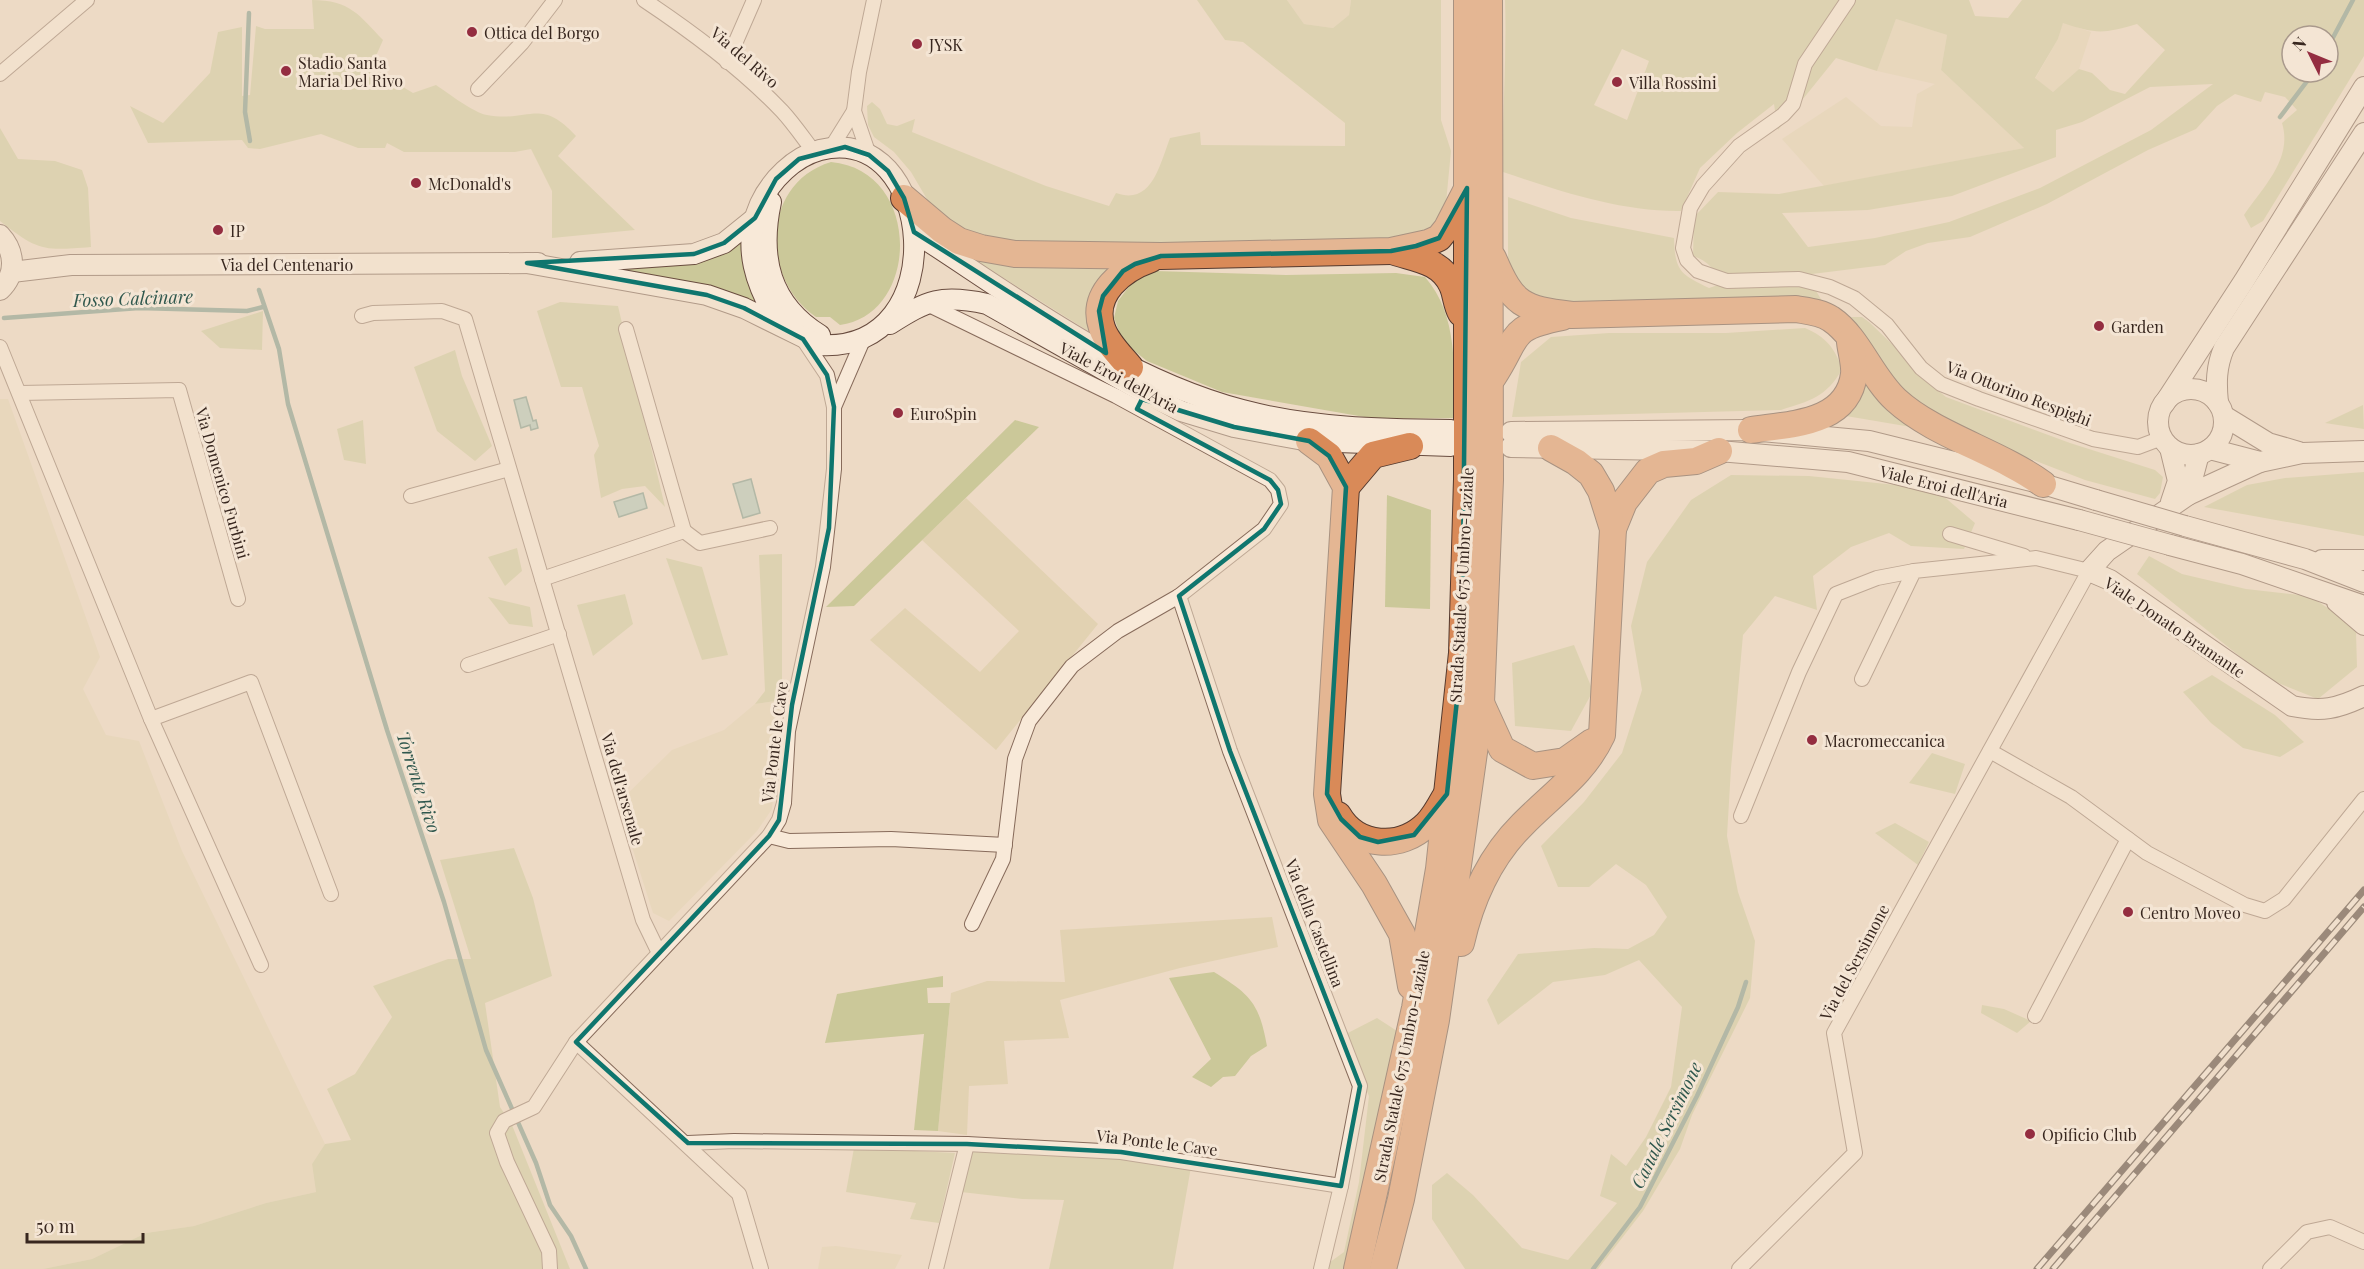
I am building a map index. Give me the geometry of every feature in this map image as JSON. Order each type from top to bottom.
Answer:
[{"type":"highway","name":"Strada Statale 675 Umbro-Laziale","points":[[1383,1269],[1401,1198],[1425,1014],[1461,653],[1467,479],[1468,323],[1479,194],[1478,148],[1467,0]]},
{"type":"highway","name":"Strada Statale 675 Umbro-Laziale","points":[[1478,148],[1489,0]]},
{"type":"highway","name":"Strada Statale 675 Umbro-Laziale","points":[[1357,1269],[1425,1014],[1481,703],[1488,579],[1491,252],[1479,194]]},
{"type":"highway","points":[[904,198],[942,230],[959,241],[981,248],[1015,254],[1161,256],[1390,251],[1428,243],[1439,238],[1479,194]]},
{"type":"highway","points":[[1390,251],[1424,260],[1445,273],[1453,285],[1459,309],[1468,323]]},
{"type":"highway","points":[[1491,252],[1505,284],[1522,304],[1543,311],[1572,315],[1796,309],[1829,317],[1849,338],[1876,378],[1918,417],[2018,466],[2043,484]]},
{"type":"highway","points":[[1130,367],[1111,345],[1102,328],[1099,311],[1103,296],[1123,271],[1161,256]]},
{"type":"highway","points":[[1491,380],[1511,343],[1523,328],[1572,315]]},
{"type":"highway","points":[[1751,430],[1826,416],[1840,406],[1851,390],[1854,371],[1849,338]]},
{"type":"highway","points":[[1309,441],[1329,456],[1346,487],[1327,794],[1331,820],[1374,884],[1402,934],[1425,1014],[1450,990],[1467,914],[1491,862],[1522,825],[1561,791],[1592,756],[1602,735],[1613,529],[1624,502],[1648,471],[1664,464],[1696,461],[1719,451]]},
{"type":"highway","points":[[1346,487],[1373,455],[1410,446]]},
{"type":"highway","points":[[1551,448],[1576,462],[1591,474],[1601,491],[1613,529]]},
{"type":"highway","points":[[1481,703],[1502,749],[1533,766],[1565,761],[1602,735]]},
{"type":"highway","points":[[1327,794],[1341,819],[1360,837],[1378,842],[1397,842],[1414,835],[1428,823],[1447,794]]},
{"type":"main road","points":[[2167,510],[2176,493],[2178,481],[2158,420],[2164,404],[2244,281],[2364,87]]},
{"type":"main road","points":[[2188,495],[2204,452],[2222,435],[2217,371],[2224,348],[2364,132]]},
{"type":"main road","points":[[527,263],[707,295],[744,308],[819,345],[831,346],[869,337],[903,300],[915,260],[914,232],[904,198],[888,171],[868,155],[845,147],[823,150],[799,159],[776,179],[761,202],[750,236],[750,254],[758,285],[779,324]]},
{"type":"main road","points":[[776,179],[766,231],[769,265],[781,299],[794,317],[808,328],[820,336],[841,342]]},
{"type":"main road","points":[[527,263],[599,262],[694,254],[724,243],[755,218]]},
{"type":"main road","name":"Viale Eroi dell'Aria","points":[[869,337],[924,303],[959,298],[987,304],[1181,411],[1234,427],[1309,441],[1410,446],[1451,438],[1349,428],[1280,418],[1219,404],[1172,387],[1130,367],[1051,321],[914,232]]},
{"type":"main road","points":[[3,238],[47,266]]},
{"type":"main road","points":[[0,290],[12,272],[13,261],[3,238]]},
{"type":"main road","name":"Via del Centenario","points":[[12,272],[47,266],[527,263]]},
{"type":"main road","name":"Viale Donato Bramante","points":[[2164,404],[2180,391],[2191,389],[2211,395],[2221,410],[2268,443],[2302,453]]},
{"type":"main road","name":"Viale Eroi dell'Aria","points":[[2364,582],[2305,559],[2043,484],[1869,441],[1751,430],[1511,440],[1551,448],[1719,451],[1848,462],[2242,564],[2364,606]]},
{"type":"main road","name":"Viale Donato Bramante","points":[[2166,443],[2179,453],[2204,452],[2260,462]]},
{"type":"main road","name":"Viale Donato Bramante","points":[[2364,452],[2302,453],[2260,462],[2188,495],[2107,551],[2089,571],[2110,580],[2292,706],[2310,710],[2341,708],[2358,699],[2364,685]]},
{"type":"main road","points":[[2305,559],[2364,560]]},
{"type":"main road","points":[[2326,593],[2364,625]]},
{"type":"street","points":[[0,74],[87,0]]},
{"type":"street","points":[[478,89],[522,43],[555,0]]},
{"type":"street","name":"Via del Rivo","points":[[644,0],[681,25],[728,62],[823,150]]},
{"type":"street","points":[[728,62],[754,0]]},
{"type":"street","points":[[868,155],[854,111],[874,0]]},
{"type":"street","name":"Via Ottorino Respighi","points":[[1845,1],[1805,64],[1793,104],[1783,115],[1739,146],[1703,186],[1690,208],[1683,248],[1687,260],[1698,271],[1727,281],[1799,279],[1830,286],[1854,298],[1887,325],[1921,368],[1941,384],[2093,439],[2138,447],[2166,443]]},
{"type":"street","points":[[823,150],[854,111]]},
{"type":"street","points":[[924,303],[1106,390],[1270,480],[1278,490],[1281,504],[1264,529],[1179,596],[1118,632],[1072,666],[1029,721],[1015,759],[1003,859],[972,924]]},
{"type":"street","name":"Via dell'arsenale","points":[[362,316],[373,313],[442,311],[465,319],[643,920],[658,952]]},
{"type":"street","points":[[626,329],[684,531],[700,543],[770,528]]},
{"type":"street","name":"Via Ponte le Cave","points":[[834,407],[869,337]]},
{"type":"street","name":"Via Ponte le Cave","points":[[550,1269],[549,1251],[507,1162],[497,1133],[499,1126],[505,1120],[529,1110],[576,1042],[769,836],[779,820],[784,803],[790,722],[826,550],[834,469],[834,407],[827,375],[803,339]]},
{"type":"street","points":[[0,347],[151,719],[261,965]]},
{"type":"street","name":"Via Domenico Furbini","points":[[20,393],[179,390],[238,599]]},
{"type":"street","points":[[411,496],[509,469]]},
{"type":"street","points":[[542,579],[684,531]]},
{"type":"street","points":[[1950,534],[2032,559],[2089,571]]},
{"type":"street","points":[[1741,816],[1799,672],[1836,594],[1876,578],[1914,571],[2032,559]]},
{"type":"street","points":[[1862,679],[1914,571]]},
{"type":"street","name":"Via del Sersimone","points":[[1739,1269],[1855,1153],[1834,1033],[2089,571]]},
{"type":"street","name":"Via della Castellina","points":[[1179,596],[1230,751],[1360,1086],[1341,1186],[1321,1269]]},
{"type":"street","points":[[468,665],[559,634]]},
{"type":"street","points":[[151,719],[251,682],[331,894]]},
{"type":"street","points":[[1990,751],[2071,797],[2146,853],[2225,894],[2265,911],[2283,899],[2364,799]]},
{"type":"street","points":[[769,836],[789,841],[891,839],[1005,845]]},
{"type":"street","points":[[2035,1016],[2128,839]]},
{"type":"street","points":[[576,1042],[688,1143],[739,1194],[761,1269]]},
{"type":"street","name":"Via Ponte le Cave","points":[[688,1143],[734,1141],[967,1144],[1121,1152],[1341,1186]]},
{"type":"street","points":[[936,1269],[967,1144]]},
{"type":"street","points":[[2270,1269],[2307,1232],[2330,1227],[2364,1242]]},
{"type":"highlighted area","points":[[845,147],[869,155],[888,171],[904,198],[914,232],[1106,353],[1099,311],[1103,296],[1123,271],[1135,264],[1161,256],[1391,251],[1416,246],[1439,238],[1467,188],[1462,653],[1447,794],[1414,835],[1378,842],[1360,837],[1341,819],[1327,794],[1346,487],[1329,456],[1309,441],[1234,427],[1142,399],[1137,409],[1270,480],[1278,490],[1281,504],[1264,529],[1179,596],[1230,751],[1360,1086],[1341,1186],[1121,1152],[967,1144],[688,1143],[576,1042],[769,836],[779,820],[792,705],[829,528],[834,407],[827,375],[803,339],[744,308],[707,295],[527,263],[694,254],[724,243],[755,218],[776,179],[799,159]]},
{"type":"shaded area","points":[[312,0],[345,6],[360,16],[383,40],[369,72],[380,73],[413,93],[436,85],[468,107],[487,115],[501,117],[543,114],[564,124],[576,136],[558,156],[635,230],[552,238],[552,191],[531,149],[515,152],[404,152],[387,143],[385,148],[358,148],[321,134],[260,149],[248,148],[242,140],[148,143],[130,106],[163,123],[210,73],[218,32],[242,27],[242,96],[250,95],[256,26],[265,29],[314,29]]},
{"type":"shaded area","points":[[1197,0],[1287,0],[1304,24],[1333,28],[1349,15],[1351,0],[1441,0],[1441,120],[1451,151],[1446,203],[1431,227],[1417,235],[1381,240],[1009,244],[955,226],[934,211],[911,172],[894,152],[874,137],[868,125],[867,106],[872,102],[880,109],[887,124],[897,126],[915,119],[912,132],[1046,186],[1109,206],[1116,193],[1138,194],[1146,188],[1158,170],[1170,138],[1200,132],[1201,145],[1345,146],[1345,123],[1243,42],[1225,40]]},
{"type":"shaded area","points":[[1287,0],[1351,0],[1349,15],[1333,28],[1304,24]]},
{"type":"shaded area","points":[[1505,0],[1969,0],[1975,16],[2008,18],[2022,0],[2364,0],[2364,56],[2263,221],[2251,228],[2244,215],[2280,161],[2284,136],[2282,123],[2297,110],[2285,97],[2265,92],[2261,102],[2235,94],[2217,106],[2196,129],[2148,150],[2047,204],[1970,237],[1928,243],[1906,251],[1885,265],[1812,274],[1812,284],[1822,301],[1556,302],[1526,294],[1508,265],[1508,197],[1571,218],[1674,238],[1678,265],[1685,275],[1709,288],[1718,285],[1711,267],[1693,256],[1694,217],[1718,192],[1779,194],[2024,148],[1941,70],[1947,35],[1896,19],[1877,71],[1836,58],[1778,130],[1774,104],[1737,133],[1700,168],[1681,211],[1613,204],[1503,172]],"holes":[[[2063,23],[2092,31],[2116,30],[2137,24],[2165,50],[2125,94],[2110,90],[2092,73],[2079,69],[2053,92],[2035,78],[2058,39]],[[1622,49],[1649,61],[1627,120],[1594,105]],[[2213,84],[2151,130],[2040,188],[1949,222],[1875,238],[1808,247],[1782,213],[1868,210],[1952,196],[2056,157],[2056,130],[2082,122],[2150,87]]]},
{"type":"shaded area","points":[[1896,19],[1947,35],[1941,70],[2024,148],[1824,186],[1782,139],[1846,97],[1881,126],[1912,127],[1917,94],[1935,84],[1877,71]]},
{"type":"shaded area","points":[[2063,22],[2091,32],[2079,69],[2053,92],[2035,79],[2058,39]]},
{"type":"shaded area","points":[[0,128],[18,159],[55,161],[82,170],[88,188],[91,247],[62,249],[42,247],[24,238],[0,221]]},
{"type":"shaded area","points":[[831,162],[861,171],[882,189],[895,214],[900,242],[897,271],[886,296],[867,315],[840,325],[830,317],[816,317],[798,300],[785,280],[778,257],[776,233],[781,210],[791,190],[808,173]]},
{"type":"shaded area","points":[[740,239],[761,306],[607,267],[714,257]]},
{"type":"shaded area","points":[[967,255],[1116,265],[1100,280],[1091,295],[1090,312],[1093,334]]},
{"type":"shaded area","points":[[1155,271],[1286,275],[1396,273],[1425,277],[1436,292],[1449,326],[1454,362],[1456,418],[1376,419],[1222,392],[1147,361],[1123,342],[1114,318],[1118,301],[1134,280]]},
{"type":"shaded area","points":[[560,302],[618,306],[665,507],[645,486],[622,489],[601,498],[594,455],[599,446],[582,387],[561,387],[537,311]]},
{"type":"shaded area","points":[[263,311],[262,350],[220,348],[201,331]]},
{"type":"shaded area","points":[[1851,317],[1862,317],[1869,322],[1893,345],[1914,371],[1946,397],[2070,443],[2155,470],[2163,477],[2160,493],[2155,499],[2085,480],[1974,437],[1918,411]]},
{"type":"shaded area","points":[[1805,328],[1819,335],[1829,344],[1842,369],[1830,386],[1816,397],[1781,410],[1512,417],[1521,362],[1551,337],[1609,333],[1726,333]]},
{"type":"shaded area","points":[[455,350],[462,376],[492,446],[475,461],[437,431],[414,367]]},
{"type":"shaded area","points":[[1866,382],[1917,428],[1840,415],[1858,404]]},
{"type":"shaded area","points":[[526,397],[533,421],[536,420],[538,428],[531,430],[530,425],[521,428],[514,400]]},
{"type":"shaded area","points":[[0,399],[8,399],[100,657],[83,689],[106,735],[139,741],[182,851],[325,1144],[312,1164],[316,1192],[266,1203],[194,1226],[146,1233],[92,1259],[43,1269],[0,1269]]},
{"type":"shaded area","points":[[2363,405],[2364,429],[2325,423]]},
{"type":"shaded area","points":[[363,420],[366,464],[344,460],[337,429]]},
{"type":"shaded area","points":[[1015,420],[1039,427],[854,606],[826,607]]},
{"type":"shaded area","points":[[2364,472],[2364,536],[2204,507],[2247,485],[2285,478]]},
{"type":"shaded area","points":[[1731,475],[1809,476],[1935,489],[1975,523],[1964,549],[1911,546],[1889,533],[1851,547],[1813,576],[1817,610],[1775,596],[1743,635],[1727,836],[1738,892],[1755,941],[1750,998],[1692,1115],[1680,1149],[1643,1211],[1598,1269],[1465,1269],[1432,1219],[1432,1185],[1447,1173],[1473,1195],[1522,1248],[1568,1260],[1617,1203],[1600,1196],[1611,1154],[1626,1166],[1646,1137],[1671,1087],[1682,1007],[1639,960],[1605,975],[1553,982],[1498,1025],[1487,1000],[1518,954],[1594,948],[1628,949],[1654,935],[1667,917],[1646,885],[1616,864],[1589,887],[1558,887],[1541,846],[1584,802],[1622,753],[1642,690],[1631,626],[1647,562],[1691,500]]},
{"type":"shaded area","points":[[751,479],[760,513],[743,518],[733,484]]},
{"type":"shaded area","points":[[643,493],[647,508],[619,517],[614,502]]},
{"type":"shaded area","points":[[1387,495],[1431,510],[1430,609],[1385,607]]},
{"type":"shaded area","points":[[966,498],[1098,624],[996,750],[870,640],[905,608],[980,672],[1019,631],[922,540]]},
{"type":"shaded area","points":[[517,548],[522,571],[505,586],[488,557]]},
{"type":"shaded area","points":[[782,554],[782,700],[755,704],[765,691],[759,555]]},
{"type":"shaded area","points":[[2149,556],[2182,574],[2246,589],[2309,596],[2331,610],[2356,632],[2357,667],[2318,699],[2268,679],[2137,574]]},
{"type":"shaded area","points":[[666,558],[702,567],[728,655],[702,660]]},
{"type":"shaded area","points":[[625,594],[633,624],[593,656],[577,605]]},
{"type":"shaded area","points":[[488,597],[530,607],[533,627],[509,624]]},
{"type":"shaded area","points":[[1574,645],[1593,691],[1571,731],[1515,726],[1512,663]]},
{"type":"shaded area","points":[[2212,675],[2275,715],[2304,742],[2280,757],[2243,748],[2211,723],[2183,692]]},
{"type":"shaded area","points":[[782,700],[772,809],[757,831],[669,921],[653,913],[618,803],[672,750],[724,730],[755,704]]},
{"type":"shaded area","points":[[1932,753],[1965,764],[1955,794],[1909,783]]},
{"type":"shaded area","points":[[1895,823],[1929,842],[1918,865],[1875,833]]},
{"type":"shaded area","points":[[514,848],[533,898],[552,976],[485,1003],[500,1107],[512,1125],[570,1269],[43,1269],[92,1259],[146,1233],[194,1226],[266,1203],[316,1192],[312,1164],[325,1144],[351,1140],[327,1089],[355,1074],[392,1017],[373,986],[448,959],[471,959],[440,860]]},
{"type":"shaded area","points":[[1272,917],[1278,947],[1180,968],[1060,1000],[1069,1038],[1004,1041],[1008,1084],[969,1086],[967,1135],[938,1131],[951,993],[987,981],[1065,982],[1060,930]]},
{"type":"shaded area","points":[[1214,972],[1237,987],[1251,1002],[1261,1020],[1267,1046],[1251,1056],[1235,1076],[1223,1077],[1211,1087],[1192,1077],[1211,1059],[1169,978]]},
{"type":"shaded area","points":[[943,976],[943,987],[927,988],[928,1003],[950,1003],[938,1131],[914,1130],[924,1034],[825,1043],[837,994]]},
{"type":"shaded area","points":[[1982,1005],[2004,1009],[2031,1021],[2017,1033],[1981,1013]]},
{"type":"shaded area","points":[[1377,1018],[1397,1031],[1386,1100],[1347,1269],[1325,1269],[1326,1265],[1344,1252],[1359,1182],[1369,1096],[1342,1036]]},
{"type":"shaded area","points":[[854,1148],[955,1153],[939,1223],[910,1219],[916,1203],[846,1192]]},
{"type":"shaded area","points":[[972,1149],[1117,1157],[1191,1167],[1173,1269],[1049,1269],[1064,1200],[1022,1199],[961,1192]]},
{"type":"shaded area","points":[[836,1246],[902,1255],[895,1269],[818,1269],[822,1247]]},
{"type":"waterway","name":"Canale Sersimone","points":[[2340,24],[2353,0]]},
{"type":"waterway","name":"Torrente Rivo","points":[[249,13],[245,112],[250,141]]},
{"type":"waterway","name":"Canale Sersimone","points":[[2280,117],[2305,84]]},
{"type":"waterway","name":"Torrente Rivo","points":[[259,290],[279,349],[288,404],[387,730],[444,902],[486,1050],[536,1163],[550,1205],[571,1236],[586,1269]]},
{"type":"waterway","name":"Fosso Calcinare","points":[[4,318],[139,308],[247,311],[263,307]]},
{"type":"waterway","name":"Canale Sersimone","points":[[1593,1269],[1640,1207],[1697,1096],[1738,1007],[1746,982]]},
{"type":"railway","points":[[2037,1269],[2364,890]]},
{"type":"railway","points":[[2053,1269],[2364,907]]},
{"type":"place","name":"Ottica del Borgo","points":[[472,32]]},
{"type":"place","name":"JYSK","points":[[917,44]]},
{"type":"place","name":"Stadio Santa Maria Del Rivo","points":[[286,71]]},
{"type":"place","name":"Villa Rossini","points":[[1617,82]]},
{"type":"place","name":"McDonald's","points":[[416,183]]},
{"type":"place","name":"IP","points":[[218,230]]},
{"type":"place","name":"Garden","points":[[2099,326]]},
{"type":"place","name":"EuroSpin","points":[[898,413]]},
{"type":"place","name":"Macromeccanica","points":[[1812,740]]},
{"type":"place","name":"Centro Moveo","points":[[2128,912]]},
{"type":"place","name":"Opificio Club","points":[[2030,1134]]}]
